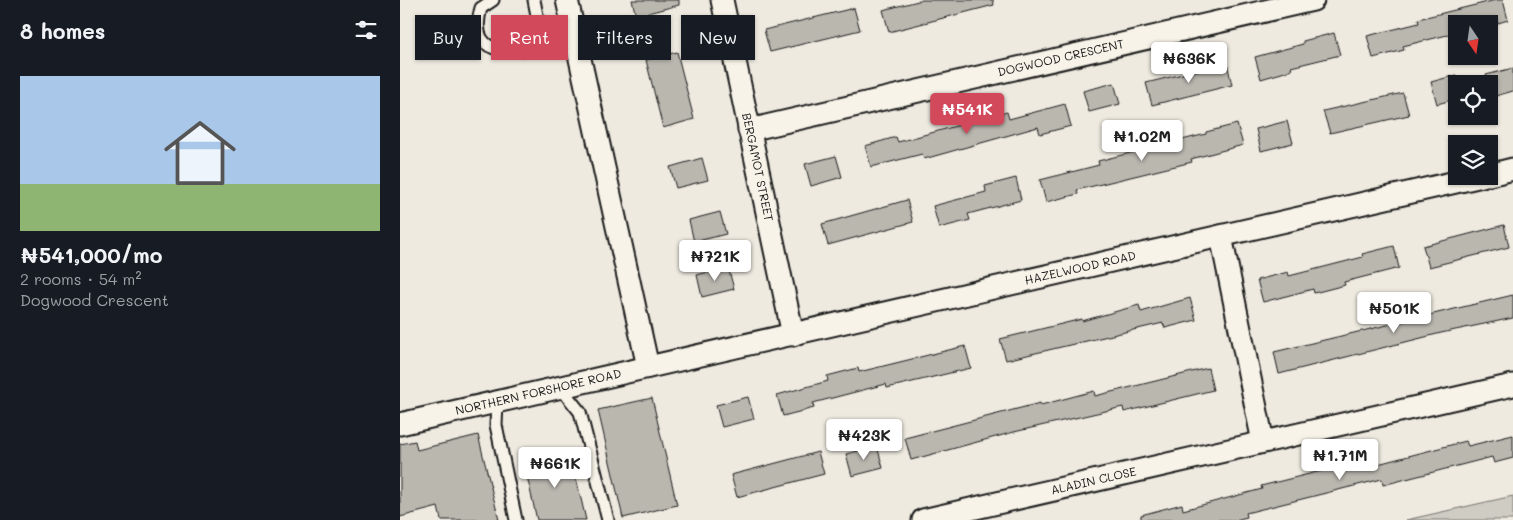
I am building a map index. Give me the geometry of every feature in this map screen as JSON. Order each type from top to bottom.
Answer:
[{"type":"street","points":[[568,0],[648,367]]},
{"type":"street","name":"BERGAMOT STREET","points":[[722,0],[793,334]]},
{"type":"street","name":"DOGWOOD CRESCENT","points":[[749,130],[1313,0]]},
{"type":"street","points":[[1498,173],[1513,169]]},
{"type":"street","name":"HAZELWOOD ROAD","points":[[677,361],[1448,184]]},
{"type":"street","points":[[1221,236],[1263,442]]},
{"type":"street","name":"NORTHERN FORSHORE ROAD","points":[[400,424],[677,361]]},
{"type":"street","name":"ALADIN CLOSE","points":[[923,520],[1513,385]]},
{"type":"lane","points":[[491,48],[487,47],[480,38],[477,20],[481,8],[493,0]]},
{"type":"lane","points":[[534,0],[537,15]]},
{"type":"lane","points":[[568,41],[576,39]]},
{"type":"lane","points":[[560,387],[580,412],[608,520]]},
{"type":"lane","points":[[497,402],[496,426],[516,520]]},
{"type":"shaded area","points":[[1513,496],[1513,520],[1406,520]]},
{"type":"building","points":[[632,0],[679,0],[679,5],[636,15]]},
{"type":"building","points":[[922,0],[993,0],[994,5],[889,32],[883,10]]},
{"type":"building","points":[[1496,0],[1503,0],[1508,20],[1498,23],[1498,15],[1448,15],[1448,35],[1403,46],[1404,50],[1373,58],[1367,36],[1419,23],[1418,19]]},
{"type":"building","points":[[854,8],[860,30],[770,52],[764,30]]},
{"type":"building","points":[[1334,33],[1340,55],[1291,67],[1292,70],[1261,79],[1255,57],[1303,44],[1303,41]]},
{"type":"building","points":[[677,52],[694,119],[663,128],[646,60],[671,60],[671,54]]},
{"type":"building","points":[[1227,63],[1232,85],[1152,105],[1146,83]]},
{"type":"building","points":[[1513,68],[1513,91],[1498,95],[1498,75],[1486,75]]},
{"type":"building","points":[[1448,77],[1448,101],[1437,104],[1431,82]]},
{"type":"building","points":[[1114,83],[1120,104],[1089,112],[1083,91]]},
{"type":"building","points":[[1403,93],[1409,115],[1330,133],[1323,111]]},
{"type":"building","points":[[1065,104],[1071,126],[1040,134],[1038,127],[924,159],[922,154],[871,167],[865,146],[896,137],[898,142],[1007,112],[1009,119]]},
{"type":"building","points":[[1287,121],[1293,143],[1261,151],[1256,129]]},
{"type":"building","points":[[1237,124],[1243,145],[1191,159],[1192,162],[1077,190],[1078,194],[1046,202],[1040,180],[1099,165],[1098,161],[1206,134],[1206,132]]},
{"type":"building","points":[[836,156],[842,177],[811,186],[805,164]]},
{"type":"building","points":[[702,158],[708,180],[676,188],[670,167]]},
{"type":"building","points":[[1016,178],[1021,200],[968,214],[970,220],[939,228],[933,206],[986,192],[985,186]]},
{"type":"building","points":[[907,200],[913,222],[828,245],[822,224]]},
{"type":"building","points":[[720,212],[726,234],[694,242],[689,220]]},
{"type":"building","points":[[1504,225],[1509,247],[1429,267],[1423,246]]},
{"type":"building","points":[[1394,246],[1399,268],[1344,282],[1345,285],[1314,293],[1313,289],[1263,302],[1257,280],[1288,272],[1289,276],[1363,257],[1362,254]]},
{"type":"building","points":[[728,267],[734,289],[702,297],[697,275]]},
{"type":"building","points":[[1513,295],[1513,318],[1441,333],[1279,374],[1274,352]]},
{"type":"building","points":[[1190,298],[1196,320],[1165,328],[1163,323],[1006,360],[1000,339],[1082,319],[1082,321],[1139,305],[1141,312]]},
{"type":"building","points":[[965,346],[971,368],[887,388],[886,384],[813,403],[814,408],[783,416],[777,395],[828,381],[827,376],[858,368],[859,372]]},
{"type":"building","points":[[1208,368],[1213,390],[1124,412],[1123,407],[1014,432],[911,460],[905,438],[1040,403],[1041,405],[1094,391],[1095,396]]},
{"type":"building","points":[[748,397],[754,419],[722,427],[716,405]]},
{"type":"building","points":[[652,398],[677,505],[623,518],[598,410]]},
{"type":"building","points":[[478,435],[499,520],[441,520],[438,507],[400,517],[400,444],[415,441],[417,450]]},
{"type":"building","points":[[1513,435],[1513,458],[1494,463],[1492,457],[1383,485],[1382,479],[1246,513],[1247,517],[1235,520],[1141,520],[1141,515],[1182,504],[1183,510],[1262,489],[1261,486],[1349,464],[1351,471],[1466,441],[1468,446]]},
{"type":"building","points":[[877,446],[883,468],[852,476],[846,454]]},
{"type":"building","points":[[570,452],[586,520],[537,520],[524,463]]},
{"type":"building","points":[[818,452],[824,474],[737,497],[731,475]]}]
